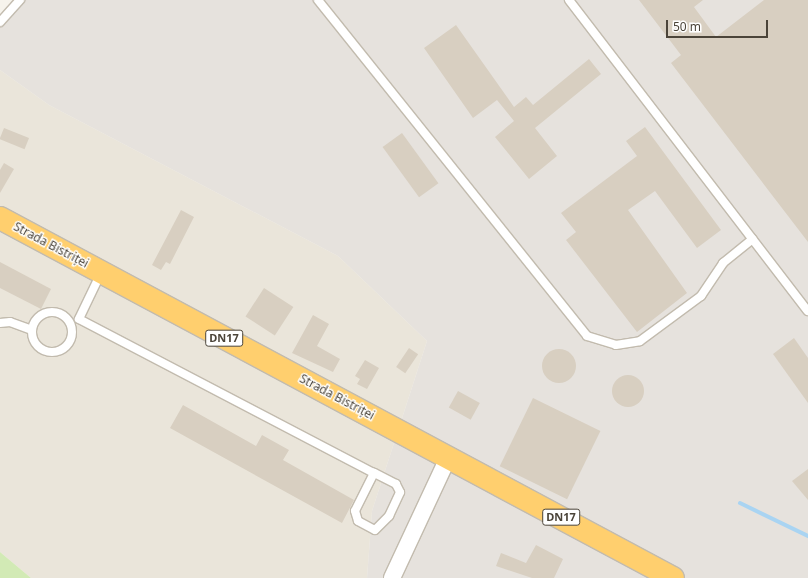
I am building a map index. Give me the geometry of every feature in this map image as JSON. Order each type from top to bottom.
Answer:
[{"type":"highway","name":"Strada Bistriței","points":[[0,218],[449,456],[673,578]]},
{"type":"street","points":[[392,578],[449,456]]},
{"type":"lane","points":[[0,22],[20,0]]},
{"type":"lane","points":[[318,0],[574,323],[592,339],[616,345],[640,341],[702,296],[723,263],[753,240]]},
{"type":"lane","points":[[569,0],[808,311]]},
{"type":"lane","points":[[70,323],[79,319],[101,272]]},
{"type":"lane","points":[[52,311],[70,323],[71,337],[56,351],[36,344],[32,330],[39,317],[52,311]]},
{"type":"lane","points":[[79,319],[396,484],[400,492],[389,516],[375,530],[358,521],[355,511],[374,473]]},
{"type":"lane","points":[[0,323],[10,322],[32,330]]},
{"type":"shaded area","points":[[14,0],[808,0],[808,578],[367,578],[372,511],[427,341],[338,256],[49,105],[0,70],[0,22]]},
{"type":"shaded area","points":[[0,70],[49,105],[338,256],[427,341],[372,511],[367,578],[31,578],[0,552]]},
{"type":"green space","points":[[0,552],[31,578],[0,578]]},
{"type":"building","points":[[639,0],[703,0],[694,7],[716,37],[764,0],[808,0],[808,242],[671,63],[681,55]]},
{"type":"building","points":[[456,25],[514,107],[526,97],[533,105],[589,59],[601,74],[535,128],[557,156],[529,179],[495,137],[514,121],[497,100],[473,118],[424,48]]},
{"type":"building","points":[[645,127],[721,230],[697,248],[655,191],[628,210],[687,293],[637,332],[566,240],[576,232],[561,213],[637,156],[626,141]]},
{"type":"building","points":[[4,128],[29,138],[25,149],[0,139]]},
{"type":"building","points":[[402,133],[438,183],[419,197],[383,147]]},
{"type":"building","points":[[4,163],[14,169],[0,193],[0,170]]},
{"type":"building","points":[[181,210],[194,217],[170,264],[166,262],[161,270],[152,265]]},
{"type":"building","points":[[0,262],[51,289],[41,309],[0,288]]},
{"type":"building","points":[[264,288],[293,307],[275,336],[245,317]]},
{"type":"building","points":[[313,315],[329,324],[317,346],[340,359],[333,372],[292,353]]},
{"type":"building","points":[[794,338],[808,358],[808,403],[773,354]]},
{"type":"building","points":[[409,348],[418,354],[405,373],[396,367]]},
{"type":"building","points":[[562,349],[571,354],[575,359],[575,373],[571,378],[566,382],[556,383],[552,382],[543,373],[542,363],[543,359],[552,350]]},
{"type":"building","points":[[365,360],[379,368],[367,389],[357,384],[360,379],[355,376]]},
{"type":"building","points":[[625,375],[631,375],[640,379],[644,391],[640,403],[631,407],[625,407],[616,403],[612,394],[612,388],[616,379]]},
{"type":"building","points":[[458,391],[480,403],[471,420],[449,408]]},
{"type":"building","points":[[533,398],[600,431],[567,499],[500,466]]},
{"type":"building","points":[[183,405],[256,446],[262,435],[289,450],[283,460],[354,500],[342,523],[170,428]]},
{"type":"building","points":[[808,469],[808,500],[792,481]]},
{"type":"building","points":[[536,545],[563,559],[554,578],[532,578],[496,566],[501,553],[526,563]]},
{"type":"waterway","points":[[740,503],[808,536]]}]
